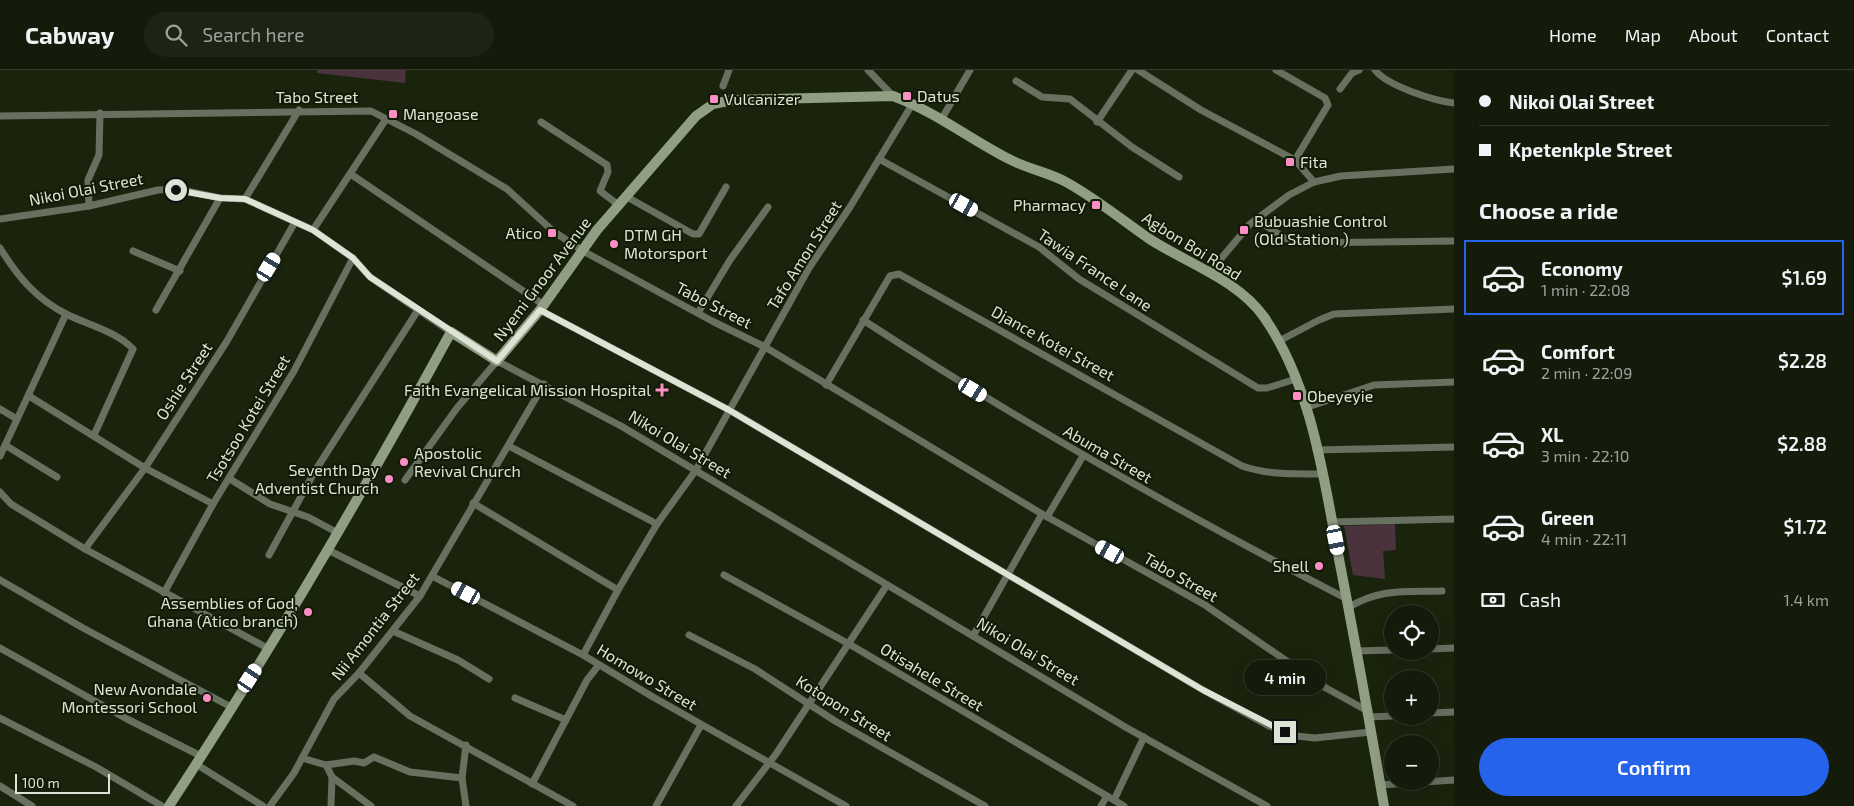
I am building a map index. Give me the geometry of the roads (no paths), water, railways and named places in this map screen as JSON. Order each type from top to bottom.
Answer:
[{"type":"street","points":[[724,86],[729,70]]},
{"type":"street","points":[[868,70],[893,96]]},
{"type":"street","points":[[1097,122],[1132,70]]},
{"type":"street","points":[[1138,70],[1201,110],[1295,160],[1314,182]]},
{"type":"street","points":[[1276,70],[1328,101],[1328,105],[1295,160]]},
{"type":"street","points":[[1340,89],[1352,73],[1359,70]]},
{"type":"street","points":[[1375,70],[1392,82],[1433,99],[1454,101]]},
{"type":"street","points":[[941,120],[967,71]]},
{"type":"street","points":[[1016,81],[1042,97],[1070,99],[1097,122],[1179,177]]},
{"type":"street","name":"Agbon Boi Road","points":[[893,96],[913,103],[1010,160],[1063,181],[1148,238],[1210,273],[1254,306],[1279,341],[1296,379],[1306,408],[1322,474],[1348,603],[1384,806]]},
{"type":"street","name":"Nyemi Gnoor Avenue","points":[[404,480],[457,408],[542,308],[597,230],[628,197],[696,116],[713,104],[733,100],[893,96]]},
{"type":"street","name":"Tafo Amon Street","points":[[583,655],[657,524],[696,470],[809,268],[913,103]]},
{"type":"street","points":[[245,199],[299,110]]},
{"type":"street","name":"Tabo Street","points":[[0,116],[299,110],[371,111],[416,134],[506,189],[553,231],[583,250],[698,313],[765,347],[1044,516],[1205,605],[1368,716]]},
{"type":"street","points":[[89,206],[88,180],[99,155],[100,113]]},
{"type":"street","points":[[313,230],[352,174],[386,119]]},
{"type":"street","points":[[541,122],[607,165],[608,172],[600,191],[620,206]]},
{"type":"street","name":"Tawia France Lane","points":[[879,159],[1039,247],[1079,279],[1258,388],[1267,388],[1296,379]]},
{"type":"street","points":[[1210,273],[1242,231],[1289,195],[1314,182],[1342,176],[1454,169]]},
{"type":"street","points":[[352,174],[542,308],[729,410],[1010,574],[1203,690],[1278,730],[1306,738],[1371,732]]},
{"type":"street","points":[[628,197],[693,234],[698,234],[726,187]]},
{"type":"street","name":"Nikoi Olai Street","points":[[0,219],[89,206],[158,190],[198,192],[220,198],[245,199],[296,222],[313,230],[353,258],[370,277],[497,361],[544,384],[696,470],[1144,737],[1268,806]]},
{"type":"street","points":[[156,310],[220,198]]},
{"type":"street","points":[[698,313],[730,260],[768,207]]},
{"type":"street","points":[[1256,219],[1284,238],[1303,243],[1454,241]]},
{"type":"street","name":"Oshie Street","points":[[85,549],[145,468],[227,342],[296,222]]},
{"type":"street","points":[[0,248],[16,275],[26,284],[66,314],[115,336],[133,349],[94,435]]},
{"type":"street","points":[[133,251],[180,271]]},
{"type":"street","name":"Tsotsoo Kotei Street","points":[[164,593],[213,504],[230,479],[294,371],[353,258]]},
{"type":"street","name":"Djance Kotei Street","points":[[826,385],[890,276],[902,275],[1242,466],[1257,471],[1278,474],[1322,474]]},
{"type":"street","points":[[1279,341],[1334,314],[1454,309]]},
{"type":"street","points":[[269,555],[315,471],[418,310]]},
{"type":"street","points":[[0,456],[66,314]]},
{"type":"street","name":"Abuma Street","points":[[863,320],[957,381],[1083,456],[1213,530],[1348,603]]},
{"type":"street","points":[[168,806],[269,649],[338,533],[451,332]]},
{"type":"street","points":[[1306,408],[1374,385],[1454,382]]},
{"type":"street","name":"Nii Amontia Street","points":[[270,806],[302,758],[334,699],[359,674],[420,596],[544,384]]},
{"type":"street","points":[[29,396],[145,468],[213,504]]},
{"type":"street","points":[[0,408],[17,419]]},
{"type":"street","points":[[5,445],[57,477]]},
{"type":"street","points":[[509,446],[657,524]]},
{"type":"street","points":[[1316,450],[1454,448]]},
{"type":"street","points":[[973,636],[1044,516],[1083,456]]},
{"type":"street","points":[[230,479],[270,504],[308,517],[338,533]]},
{"type":"street","points":[[0,492],[11,504],[85,549],[269,649]]},
{"type":"street","points":[[473,503],[618,590]]},
{"type":"street","points":[[1332,522],[1454,519]]},
{"type":"street","points":[[328,550],[420,596]]},
{"type":"street","name":"Otisahele Street","points":[[724,575],[849,644],[1124,806]]},
{"type":"street","name":"Homowo Street","points":[[432,576],[583,655],[598,666],[846,806]]},
{"type":"street","points":[[0,580],[83,628],[231,707]]},
{"type":"street","points":[[736,806],[810,703],[887,584]]},
{"type":"street","points":[[1348,603],[1384,592],[1442,591]]},
{"type":"street","points":[[392,631],[458,660],[489,679]]},
{"type":"street","name":"Kotopon Street","points":[[689,635],[754,669],[810,703],[835,721],[985,806]]},
{"type":"street","points":[[0,648],[198,760],[263,806]]},
{"type":"street","points":[[1439,649],[1454,648]]},
{"type":"street","points":[[1356,651],[1384,650]]},
{"type":"street","points":[[532,784],[587,680],[598,666]]},
{"type":"street","points":[[359,674],[410,716],[466,745],[573,806]]},
{"type":"street","points":[[515,698],[566,720]]},
{"type":"street","points":[[1439,713],[1454,712]]},
{"type":"street","points":[[1368,716],[1384,716]]},
{"type":"street","points":[[0,718],[96,767],[162,806]]},
{"type":"street","points":[[656,806],[701,725]]},
{"type":"street","points":[[1101,806],[1111,798],[1144,737]]},
{"type":"street","points":[[466,745],[462,778],[466,806]]},
{"type":"street","points":[[302,758],[326,765],[354,761],[364,763],[374,757],[410,772],[462,778]]},
{"type":"street","points":[[326,765],[332,777],[371,806]]},
{"type":"street","points":[[331,806],[332,777]]},
{"type":"street","points":[[1380,784],[1454,780]]},
{"type":"street","points":[[0,786],[32,806]]},
{"type":"place","name":"Datus","points":[[907,96]]},
{"type":"place","name":"Vulcanizer","points":[[714,99]]},
{"type":"place","name":"Mangoase","points":[[393,114]]},
{"type":"place","name":"Fita","points":[[1290,162]]},
{"type":"place","name":"Pharmacy","points":[[1096,205]]},
{"type":"place","name":"Bubuashie Control (Old Station )","points":[[1244,230]]},
{"type":"place","name":"Atico","points":[[552,233]]},
{"type":"place","name":"DTM GH Motorsport","points":[[614,244]]},
{"type":"place","name":"Faith Evangelical Mission Hospital","points":[[662,390]]},
{"type":"place","name":"Obeyeyie","points":[[1297,396]]},
{"type":"place","name":"Apostolic Revival Church","points":[[404,462]]},
{"type":"place","name":"Seventh Day Adventist Church","points":[[389,479]]},
{"type":"place","name":"Shell","points":[[1319,566]]},
{"type":"place","name":"Assemblies of God, Ghana (Atico branch)","points":[[308,612]]},
{"type":"place","name":"New Avondale Montessori School","points":[[207,698]]}]
